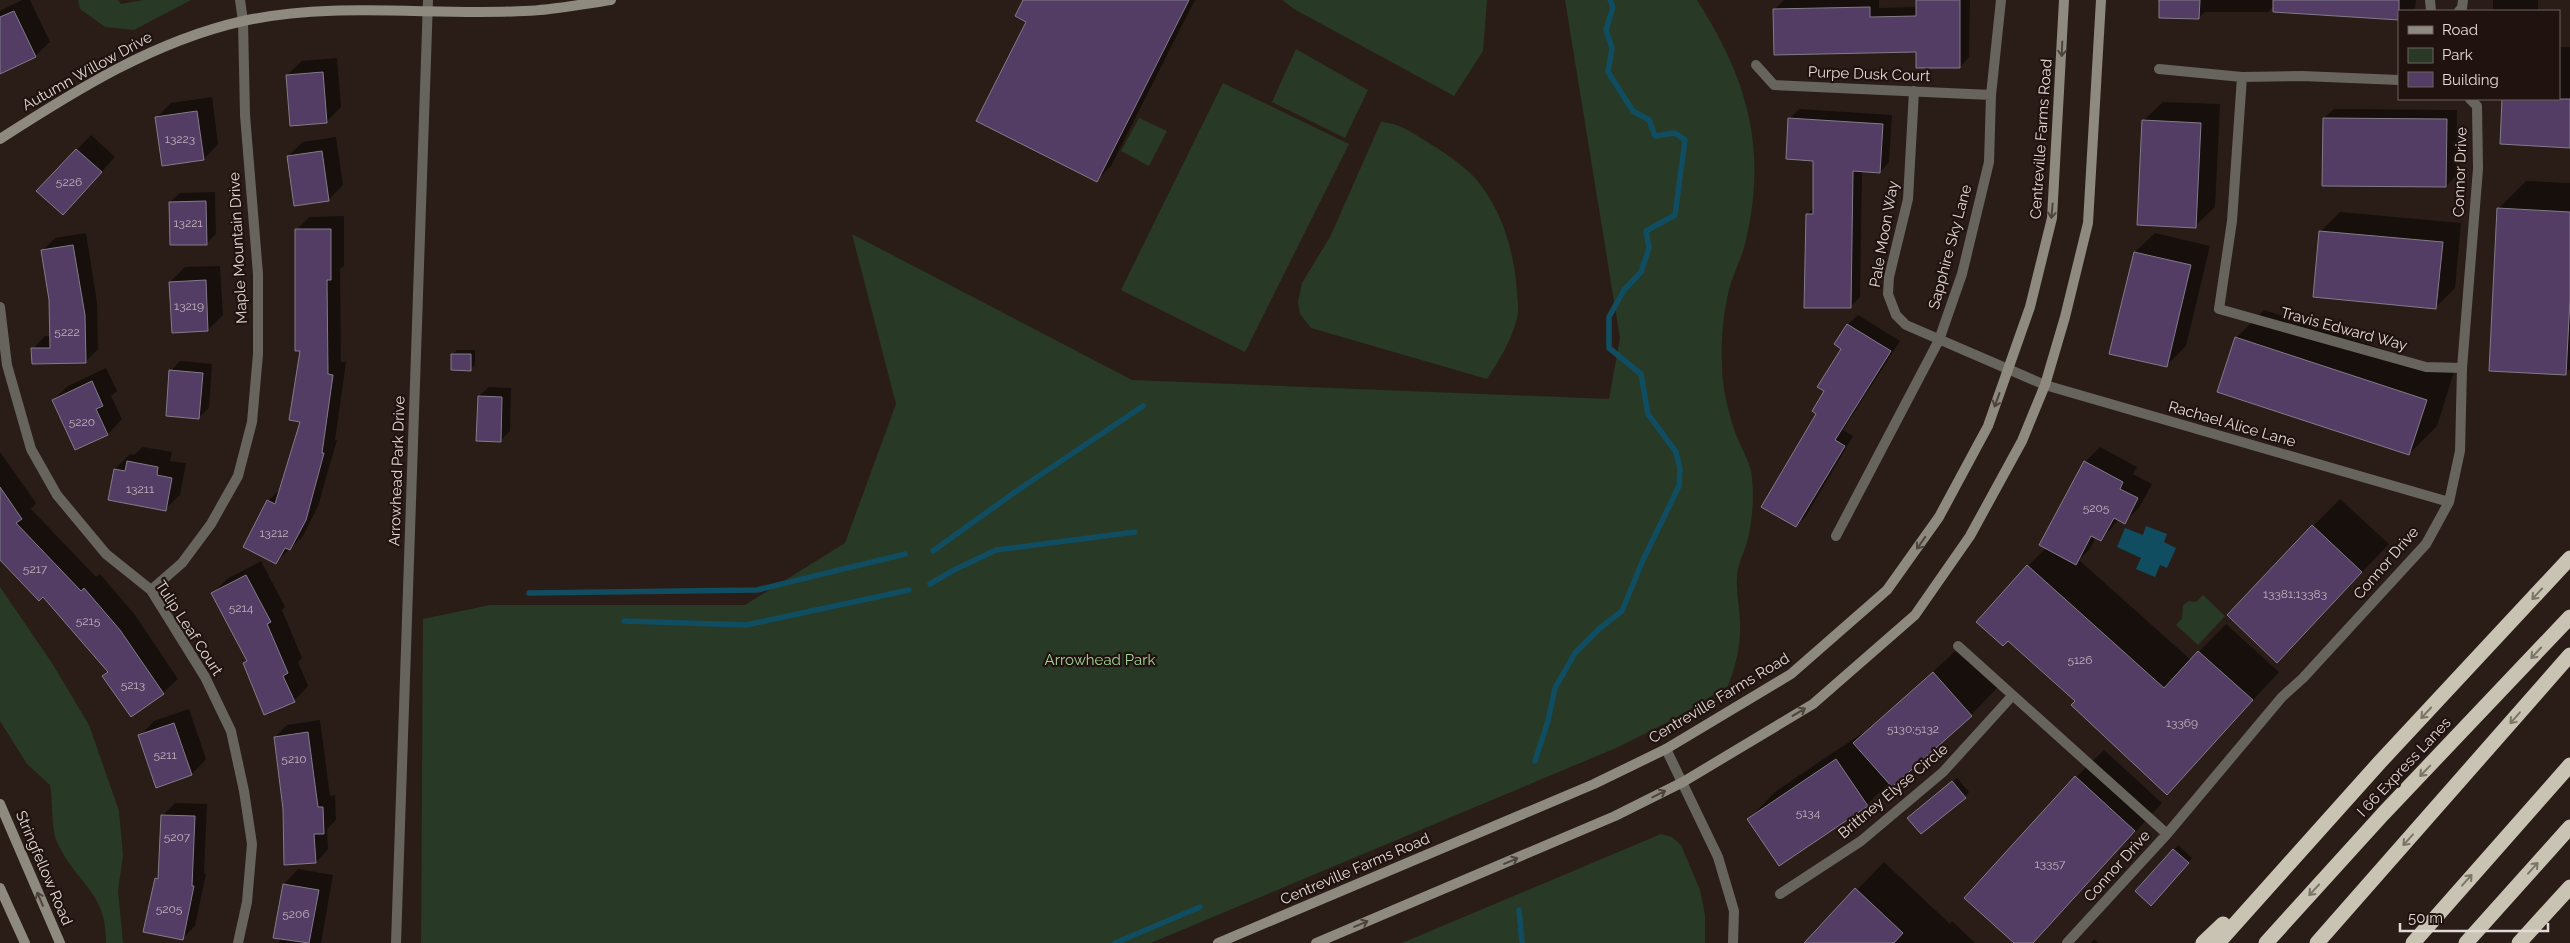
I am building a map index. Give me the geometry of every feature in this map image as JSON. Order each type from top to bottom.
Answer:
[{"type":"highway","points":[[2218,943],[2570,558]]},
{"type":"highway","name":"I 66 Express Lanes","points":[[2266,943],[2383,814],[2570,618]]},
{"type":"highway","points":[[2317,943],[2570,655]]},
{"type":"highway","points":[[2413,943],[2570,765]]},
{"type":"highway","points":[[2466,943],[2570,827]]},
{"type":"highway","points":[[2204,943],[2316,834]]},
{"type":"highway","points":[[2520,943],[2570,887]]},
{"type":"street","name":"Maple Mountain Drive","points":[[150,590],[182,563],[211,524],[238,476],[252,422],[258,354],[258,274],[245,114],[243,21],[240,0]]},
{"type":"street","name":"Arrowhead Park Drive","points":[[396,943],[428,0]]},
{"type":"street","name":"Autumn Willow Drive","points":[[0,138],[57,102],[160,47],[243,21],[341,9],[526,11],[612,0]]},
{"type":"street","name":"Sapphire Sky Lane","points":[[1836,536],[1939,340],[1962,274],[1989,162],[1991,95],[2001,0]]},
{"type":"street","name":"Centreville Farms Road","points":[[1218,943],[1594,784],[1666,749],[1791,674],[1887,590],[1939,517],[1988,426],[2030,307],[2052,218],[2064,0]]},
{"type":"street","points":[[1316,943],[1615,816],[1683,782],[1813,704],[1915,615],[1970,536],[2022,441],[2045,385],[2065,317],[2088,224],[2102,0]]},
{"type":"street","name":"Purpe Dusk Court","points":[[1756,65],[1774,85],[1991,95]]},
{"type":"street","points":[[2159,69],[2242,77],[2302,76],[2398,80]]},
{"type":"street","name":"Travis Edward Way","points":[[2242,77],[2232,221],[2219,309],[2426,366],[2462,368]]},
{"type":"street","name":"Pale Moon Way","points":[[1914,91],[1908,199],[1889,277],[1888,294],[1896,315],[1906,325],[2008,370]]},
{"type":"street","name":"Connor Drive","points":[[2067,943],[2167,834],[2282,698],[2303,678],[2426,544],[2449,502],[2460,451],[2462,368],[2478,169],[2477,106],[2471,100]]},
{"type":"street","name":"Tulip Leaf Court","points":[[0,308],[7,365],[31,449],[56,495],[106,554],[150,590],[205,677],[231,731],[244,791],[252,844],[247,902],[238,943]]},
{"type":"street","name":"Rachael Alice Lane","points":[[2008,370],[2045,385],[2449,502]]},
{"type":"street","points":[[1958,646],[2167,834]]},
{"type":"street","name":"Brittney Elyse Circle","points":[[1780,894],[1861,841],[1944,772],[2012,696]]},
{"type":"street","points":[[1666,749],[1718,858],[1734,911],[1733,943]]},
{"type":"street","name":"Stringfellow Road","points":[[0,804],[60,943]]},
{"type":"street","points":[[0,888],[24,943]]},
{"type":"green space","points":[[78,0],[118,0],[121,4],[143,0],[191,0],[134,30],[105,27],[80,9]]},
{"type":"green space","points":[[1282,0],[1487,0],[1483,51],[1454,96],[1294,9]]},
{"type":"green space","name":"Arrowhead Park","points":[[1565,0],[1697,0],[1715,30],[1729,59],[1741,87],[1749,116],[1753,146],[1754,177],[1752,210],[1745,244],[1727,299],[1722,346],[1722,373],[1726,399],[1735,432],[1750,467],[1753,493],[1750,530],[1737,573],[1740,623],[1739,647],[1728,686],[1674,719],[1616,748],[1151,943],[421,943],[423,619],[490,605],[745,605],[845,543],[896,404],[852,234],[1132,380],[1609,399],[1620,338]]},
{"type":"green space","points":[[1296,49],[1368,90],[1345,138],[1272,102]]},
{"type":"green space","points":[[1223,83],[1349,144],[1245,352],[1121,290]]},
{"type":"green space","points":[[1139,118],[1167,131],[1149,166],[1121,151]]},
{"type":"green space","points":[[1381,122],[1405,128],[1470,173],[1493,203],[1505,231],[1513,261],[1518,311],[1516,323],[1509,340],[1487,379],[1311,328],[1300,314],[1298,302],[1302,283],[1330,237]]},
{"type":"green space","points":[[0,587],[52,663],[89,725],[119,811],[123,855],[118,891],[123,943],[106,943],[105,925],[96,899],[57,842],[54,830],[50,785],[27,764],[0,721]]},
{"type":"green space","points":[[2203,595],[2225,616],[2198,645],[2176,625],[2182,618],[2183,605],[2189,601],[2196,602]]},
{"type":"green space","points":[[1661,834],[1672,837],[1681,845],[1700,890],[1705,915],[1705,943],[1402,943]]},
{"type":"water","points":[[2146,526],[2167,534],[2164,542],[2176,548],[2167,568],[2160,565],[2155,577],[2136,569],[2141,558],[2117,547],[2125,528],[2143,535]]},
{"type":"building","points":[[1023,0],[1189,0],[1097,182],[976,121],[1026,22],[1015,16]]},
{"type":"building","points":[[1916,0],[1960,0],[1960,68],[1916,68],[1916,52],[1774,55],[1773,9],[1870,7],[1870,17],[1916,16]]},
{"type":"building","points":[[2159,0],[2200,0],[2199,19],[2159,18]]},
{"type":"building","points":[[2273,0],[2399,0],[2398,20],[2273,12]]},
{"type":"building","points":[[14,11],[36,57],[0,74],[0,17]]},
{"type":"building","points":[[323,72],[327,123],[290,126],[286,75]]},
{"type":"building","points":[[2570,99],[2570,148],[2500,144],[2502,100]]},
{"type":"building","points":[[197,111],[204,160],[162,166],[155,117]]},
{"type":"building","points":[[1788,118],[1883,124],[1880,173],[1853,171],[1851,308],[1804,308],[1806,214],[1813,214],[1813,161],[1786,159]]},
{"type":"building","points":[[2323,118],[2447,119],[2446,187],[2322,186]]},
{"type":"building","points":[[2142,120],[2201,123],[2196,228],[2137,225]]},
{"type":"building","points":[[76,149],[102,172],[63,215],[36,191]]},
{"type":"building","points":[[322,151],[329,201],[294,206],[287,156]]},
{"type":"building","points":[[206,201],[207,245],[170,245],[169,202]]},
{"type":"building","points":[[2497,208],[2570,212],[2570,299],[2566,375],[2489,371]]},
{"type":"building","points":[[295,229],[331,229],[331,280],[327,280],[328,374],[333,375],[322,453],[324,453],[306,520],[290,550],[285,548],[276,564],[243,547],[267,500],[275,504],[300,422],[289,420],[300,351],[295,351]]},
{"type":"building","points":[[2319,231],[2443,242],[2436,309],[2313,297]]},
{"type":"building","points":[[73,245],[85,315],[86,363],[32,364],[31,348],[50,348],[49,300],[41,250]]},
{"type":"building","points":[[2134,252],[2191,265],[2167,367],[2109,354]]},
{"type":"building","points":[[206,280],[208,331],[172,333],[169,282]]},
{"type":"building","points":[[1847,324],[1891,351],[1835,440],[1845,446],[1796,527],[1761,507],[1816,414],[1812,411],[1824,391],[1817,387],[1841,349],[1834,344]]},
{"type":"building","points":[[2235,337],[2427,400],[2409,455],[2217,392]]},
{"type":"building","points":[[451,354],[471,354],[471,371],[451,370]]},
{"type":"building","points":[[169,370],[203,373],[199,419],[166,416]]},
{"type":"building","points":[[92,381],[103,406],[96,409],[108,435],[75,450],[52,400]]},
{"type":"building","points":[[478,396],[502,397],[501,442],[476,441]]},
{"type":"building","points":[[127,461],[158,467],[157,475],[172,478],[166,511],[108,500],[114,469],[125,471]]},
{"type":"building","points":[[2084,461],[2123,482],[2120,489],[2138,498],[2125,524],[2114,518],[2101,541],[2091,536],[2076,565],[2039,545]]},
{"type":"building","points":[[0,487],[22,519],[16,523],[81,591],[84,588],[120,630],[164,694],[131,717],[102,676],[108,672],[43,597],[39,601],[0,560]]},
{"type":"building","points":[[2312,525],[2362,572],[2277,663],[2227,615]]},
{"type":"building","points":[[2027,565],[2164,688],[2198,651],[2253,700],[2167,795],[2071,705],[2075,701],[2008,641],[2003,646],[1976,622]]},
{"type":"building","points":[[246,575],[271,622],[267,624],[288,673],[283,676],[295,702],[264,715],[243,663],[247,661],[211,593]]},
{"type":"building","points":[[1933,672],[1972,716],[1892,787],[1853,743]]},
{"type":"building","points":[[174,723],[192,775],[156,788],[138,735]]},
{"type":"building","points":[[308,732],[318,807],[323,807],[324,834],[314,834],[316,863],[284,865],[283,809],[274,737]]},
{"type":"building","points":[[1836,759],[1868,806],[1779,866],[1747,819]]},
{"type":"building","points":[[2075,776],[2135,831],[2033,943],[2014,943],[1964,898]]},
{"type":"building","points":[[1952,781],[1966,798],[1921,834],[1907,818]]},
{"type":"building","points":[[161,815],[195,816],[192,886],[194,886],[183,940],[143,932],[155,878],[158,879]]},
{"type":"building","points":[[2173,849],[2189,863],[2151,906],[2135,891]]},
{"type":"building","points":[[283,884],[319,890],[309,943],[273,938]]},
{"type":"building","points":[[1855,888],[1903,933],[1894,943],[1804,943]]},
{"type":"waterway","points":[[1535,761],[1548,721],[1555,688],[1575,653],[1600,628],[1622,611],[1643,560],[1679,486],[1680,468],[1676,452],[1648,414],[1641,374],[1609,348],[1609,317],[1624,290],[1641,272],[1649,248],[1646,231],[1675,215],[1685,140],[1675,133],[1655,136],[1649,120],[1633,111],[1608,72],[1612,48],[1606,30],[1613,7],[1610,0]]},
{"type":"waterway","points":[[933,551],[1015,492],[1143,406]]},
{"type":"waterway","points":[[930,584],[996,550],[1135,532]]},
{"type":"waterway","points":[[529,593],[757,590],[905,554]]},
{"type":"waterway","points":[[624,621],[746,625],[909,590]]},
{"type":"waterway","points":[[1115,943],[1200,907]]},
{"type":"waterway","points":[[1519,910],[1522,943]]}]
